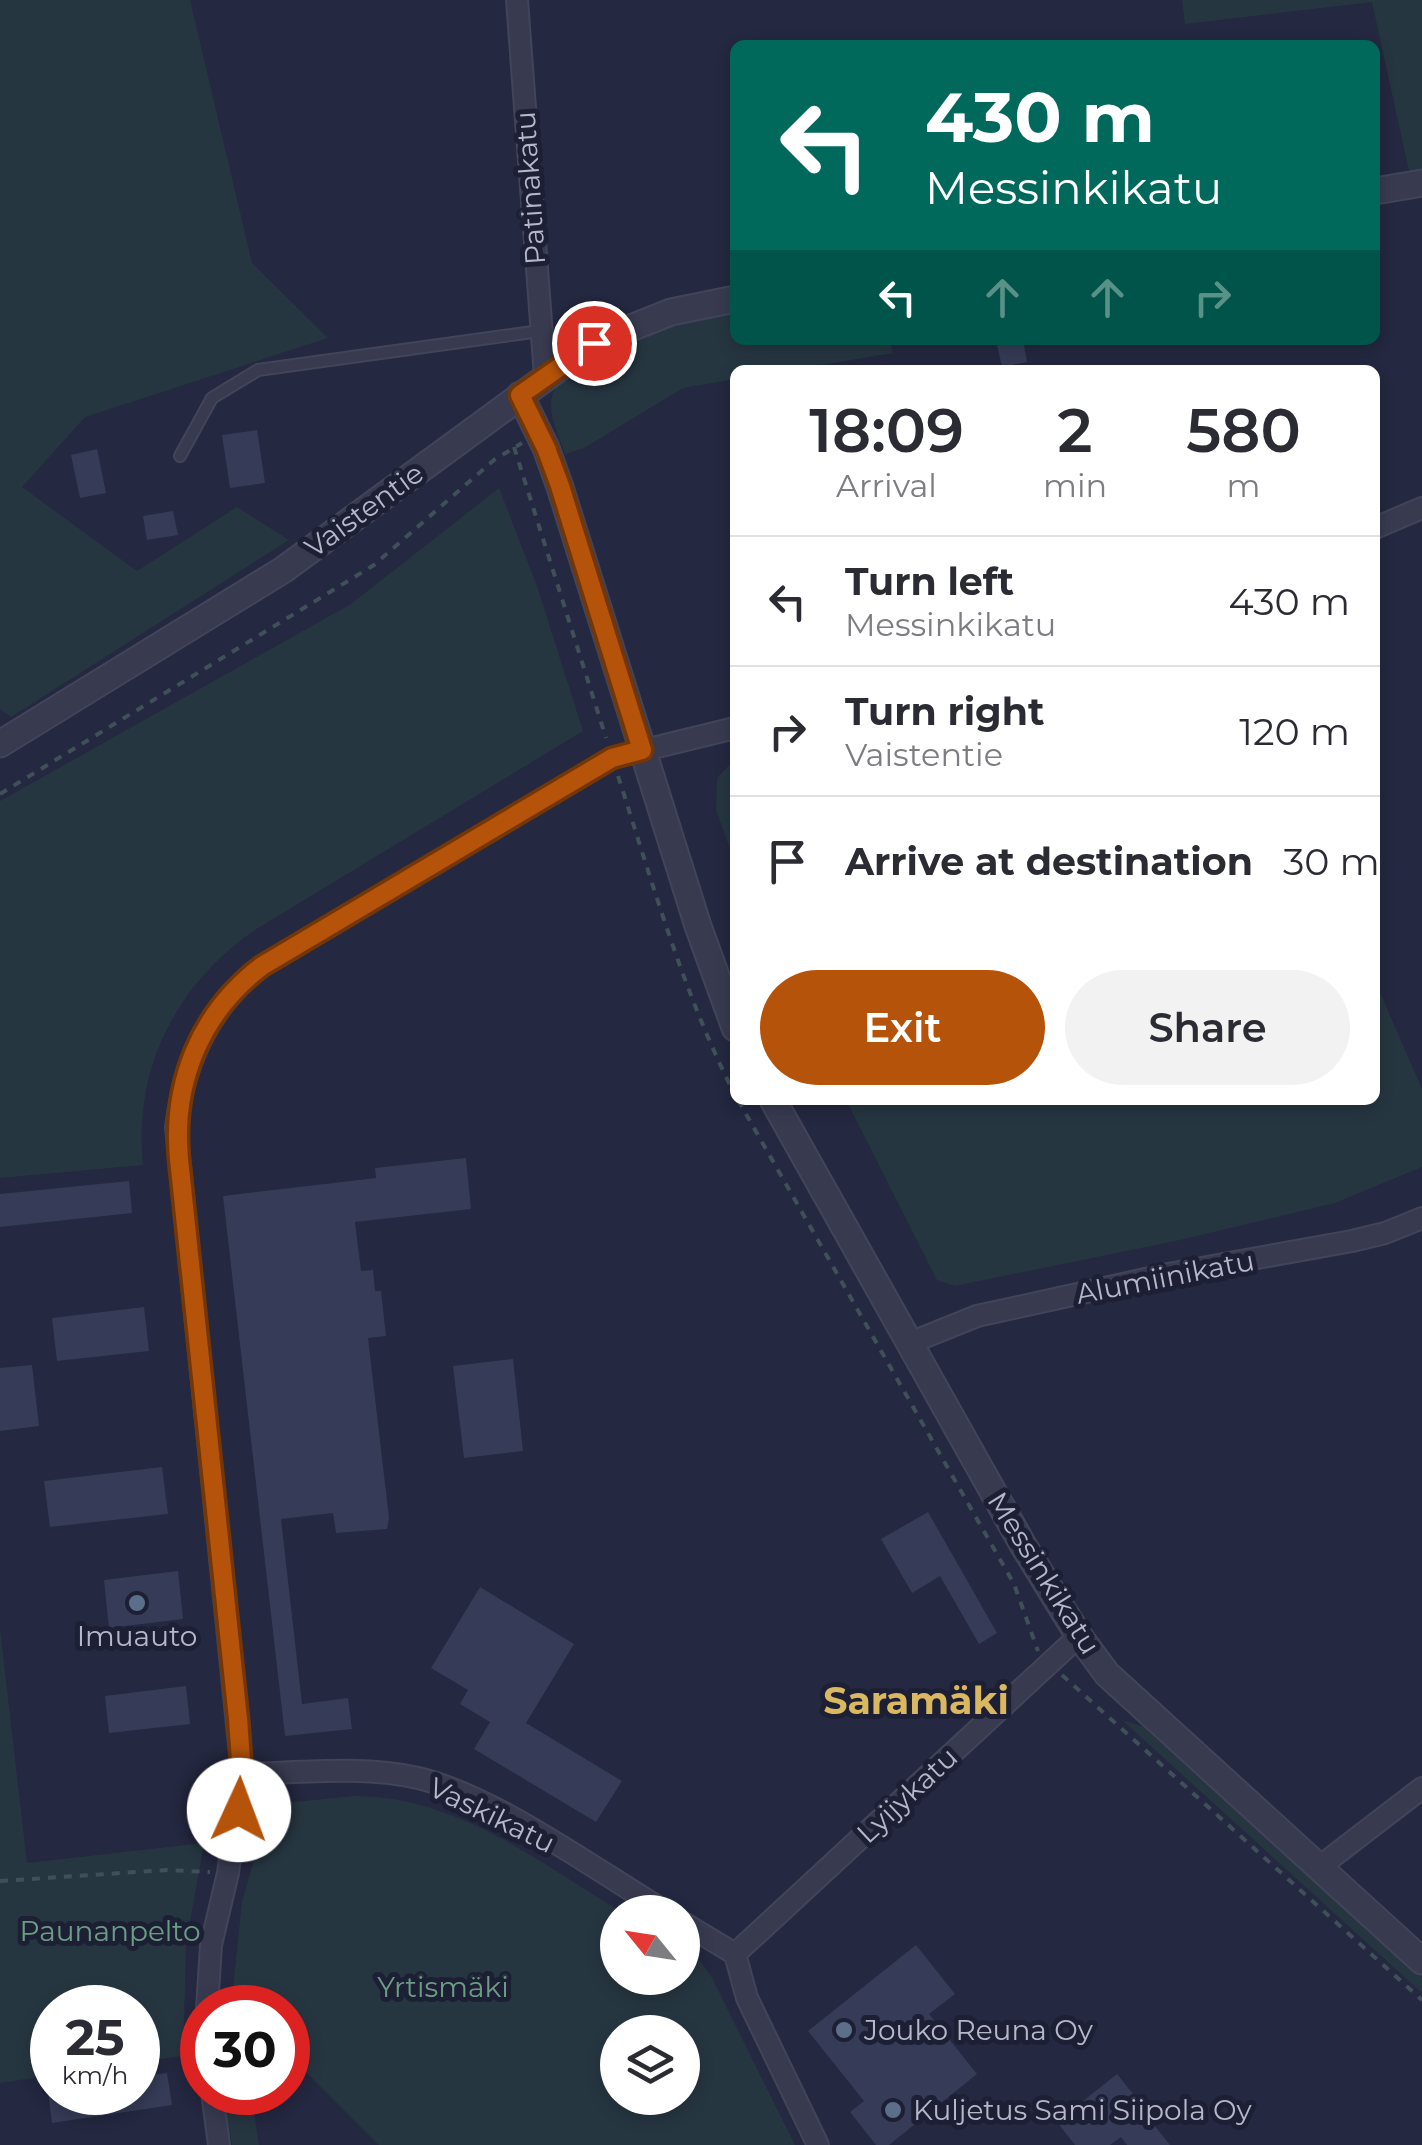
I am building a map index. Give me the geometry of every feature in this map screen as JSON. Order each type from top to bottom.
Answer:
[{"type":"street","name":"Patinakatu","points":[[517,0],[545,376]]},
{"type":"street","points":[[1380,190],[1422,183]]},
{"type":"street","name":"Vaistentie","points":[[0,744],[283,570],[545,376],[616,331],[671,312],[730,300]]},
{"type":"street","points":[[520,395],[560,486],[730,1017]]},
{"type":"street","points":[[1380,526],[1422,508]]},
{"type":"street","points":[[208,1985],[211,1945],[228,1874],[242,1774],[177,1143],[180,1098],[200,1038],[236,986],[262,966],[612,758],[730,729]]},
{"type":"street","name":"Messinkikatu","points":[[776,1105],[1024,1546],[1079,1636],[1124,1692],[1422,1961]]},
{"type":"street","name":"Alumiinikatu","points":[[910,1342],[977,1316],[1168,1274],[1352,1242],[1422,1218]]},
{"type":"street","name":"Lyijykatu","points":[[735,1954],[1079,1636]]},
{"type":"street","name":"Vaskikatu","points":[[242,1774],[374,1773],[417,1778],[462,1793],[510,1818],[638,1895]]},
{"type":"street","points":[[1318,1868],[1422,1788]]},
{"type":"street","points":[[700,1933],[735,1954],[747,1998],[818,2145]]},
{"type":"street","points":[[215,2115],[220,2145]]},
{"type":"lane","points":[[180,456],[212,398],[258,370],[540,330]]},
{"type":"path","points":[[0,794],[374,565],[494,460],[539,434]]},
{"type":"path","points":[[0,1881],[167,1870],[228,1874]]},
{"type":"green space","points":[[0,0],[190,0],[252,263],[328,338],[85,417],[22,487],[137,571],[237,507],[289,540],[11,717],[0,709]]},
{"type":"green space","points":[[1182,0],[1422,0],[1422,169],[1409,171],[1372,2],[1185,24]]},
{"type":"green space","points":[[730,313],[730,345],[891,345],[893,353],[822,365],[730,365],[730,380],[683,388],[584,448],[565,454],[551,408],[553,393],[564,375],[606,347],[689,321]]},
{"type":"green space","points":[[499,488],[537,586],[583,731],[258,928],[204,974],[166,1030],[154,1062],[145,1095],[143,1165],[0,1178],[0,801],[351,604]]},
{"type":"green space","points":[[730,764],[730,848],[716,810],[717,778]]},
{"type":"green space","points":[[1380,992],[1422,1089],[1422,1167],[1335,1203],[1180,1240],[955,1286],[937,1280],[849,1105],[1380,1105]]},
{"type":"green space","name":"Paunanpelto","points":[[0,1629],[27,1863],[204,1843],[186,1944],[185,1985],[180,1985],[180,2056],[160,2059],[160,1985],[30,1985],[30,2078],[0,2083]]},
{"type":"green space","points":[[1122,1720],[1142,1726],[1422,1977],[1422,1993]]},
{"type":"green space","name":"Yrtismäki","points":[[354,1796],[392,1799],[428,1807],[495,1835],[600,1898],[600,1995],[700,1995],[700,1961],[795,2145],[379,2145],[310,2076],[310,1985],[233,1985],[242,1902],[267,1814],[284,1803]]},
{"type":"green space","points":[[227,2115],[254,2115],[259,2145],[232,2145]]},
{"type":"building","points":[[997,345],[1024,345],[1027,362],[1002,365]]},
{"type":"building","points":[[257,430],[265,483],[230,488],[222,435]]},
{"type":"building","points":[[97,449],[106,493],[80,498],[71,455]]},
{"type":"building","points":[[173,511],[178,535],[147,540],[143,516]]},
{"type":"building","points":[[466,1158],[471,1209],[355,1222],[361,1271],[373,1270],[375,1291],[381,1291],[386,1336],[368,1338],[389,1518],[387,1529],[336,1533],[333,1513],[281,1519],[302,1704],[348,1698],[352,1729],[285,1736],[223,1196],[376,1178],[375,1168]]},
{"type":"building","points":[[129,1181],[132,1213],[0,1227],[0,1194]]},
{"type":"building","points":[[144,1307],[149,1351],[57,1361],[52,1318]]},
{"type":"building","points":[[513,1359],[523,1451],[464,1458],[453,1366]]},
{"type":"building","points":[[32,1365],[39,1426],[0,1431],[0,1368]]},
{"type":"building","points":[[162,1467],[168,1514],[50,1527],[44,1481]]},
{"type":"building","points":[[928,1512],[997,1633],[979,1644],[940,1576],[912,1593],[881,1539]]},
{"type":"building","points":[[178,1571],[183,1619],[109,1628],[104,1580]]},
{"type":"building","points":[[480,1587],[574,1644],[526,1723],[622,1781],[596,1822],[474,1749],[490,1722],[460,1704],[468,1690],[431,1668]]},
{"type":"building","points":[[186,1686],[190,1724],[109,1733],[105,1696]]},
{"type":"building","points":[[916,1945],[955,1994],[929,2014],[977,2074],[889,2145],[876,2145],[850,2112],[864,2101],[808,2031]]},
{"type":"building","points":[[167,2073],[172,2105],[160,2107],[160,2074]]},
{"type":"building","points":[[1117,2074],[1170,2145],[1127,2145],[1121,2137],[1110,2145],[1075,2145],[1057,2122]]},
{"type":"building","points":[[51,2115],[105,2115],[52,2123]]},
{"type":"place","name":"Imuauto","points":[[137,1603]]},
{"type":"place","name":"Jouko Reuna Oy","points":[[844,2030]]},
{"type":"place","name":"Kuljetus Sami Siipola Oy","points":[[893,2110]]},
{"type":"district","name":"Saramäki","points":[[916,1700]]},
{"type":"route","points":[[239,1810],[242,1774],[238,1719],[176,1127],[186,1072],[216,1011],[236,986],[262,966],[612,758],[642,750],[560,486],[520,395],[594,343]]}]
